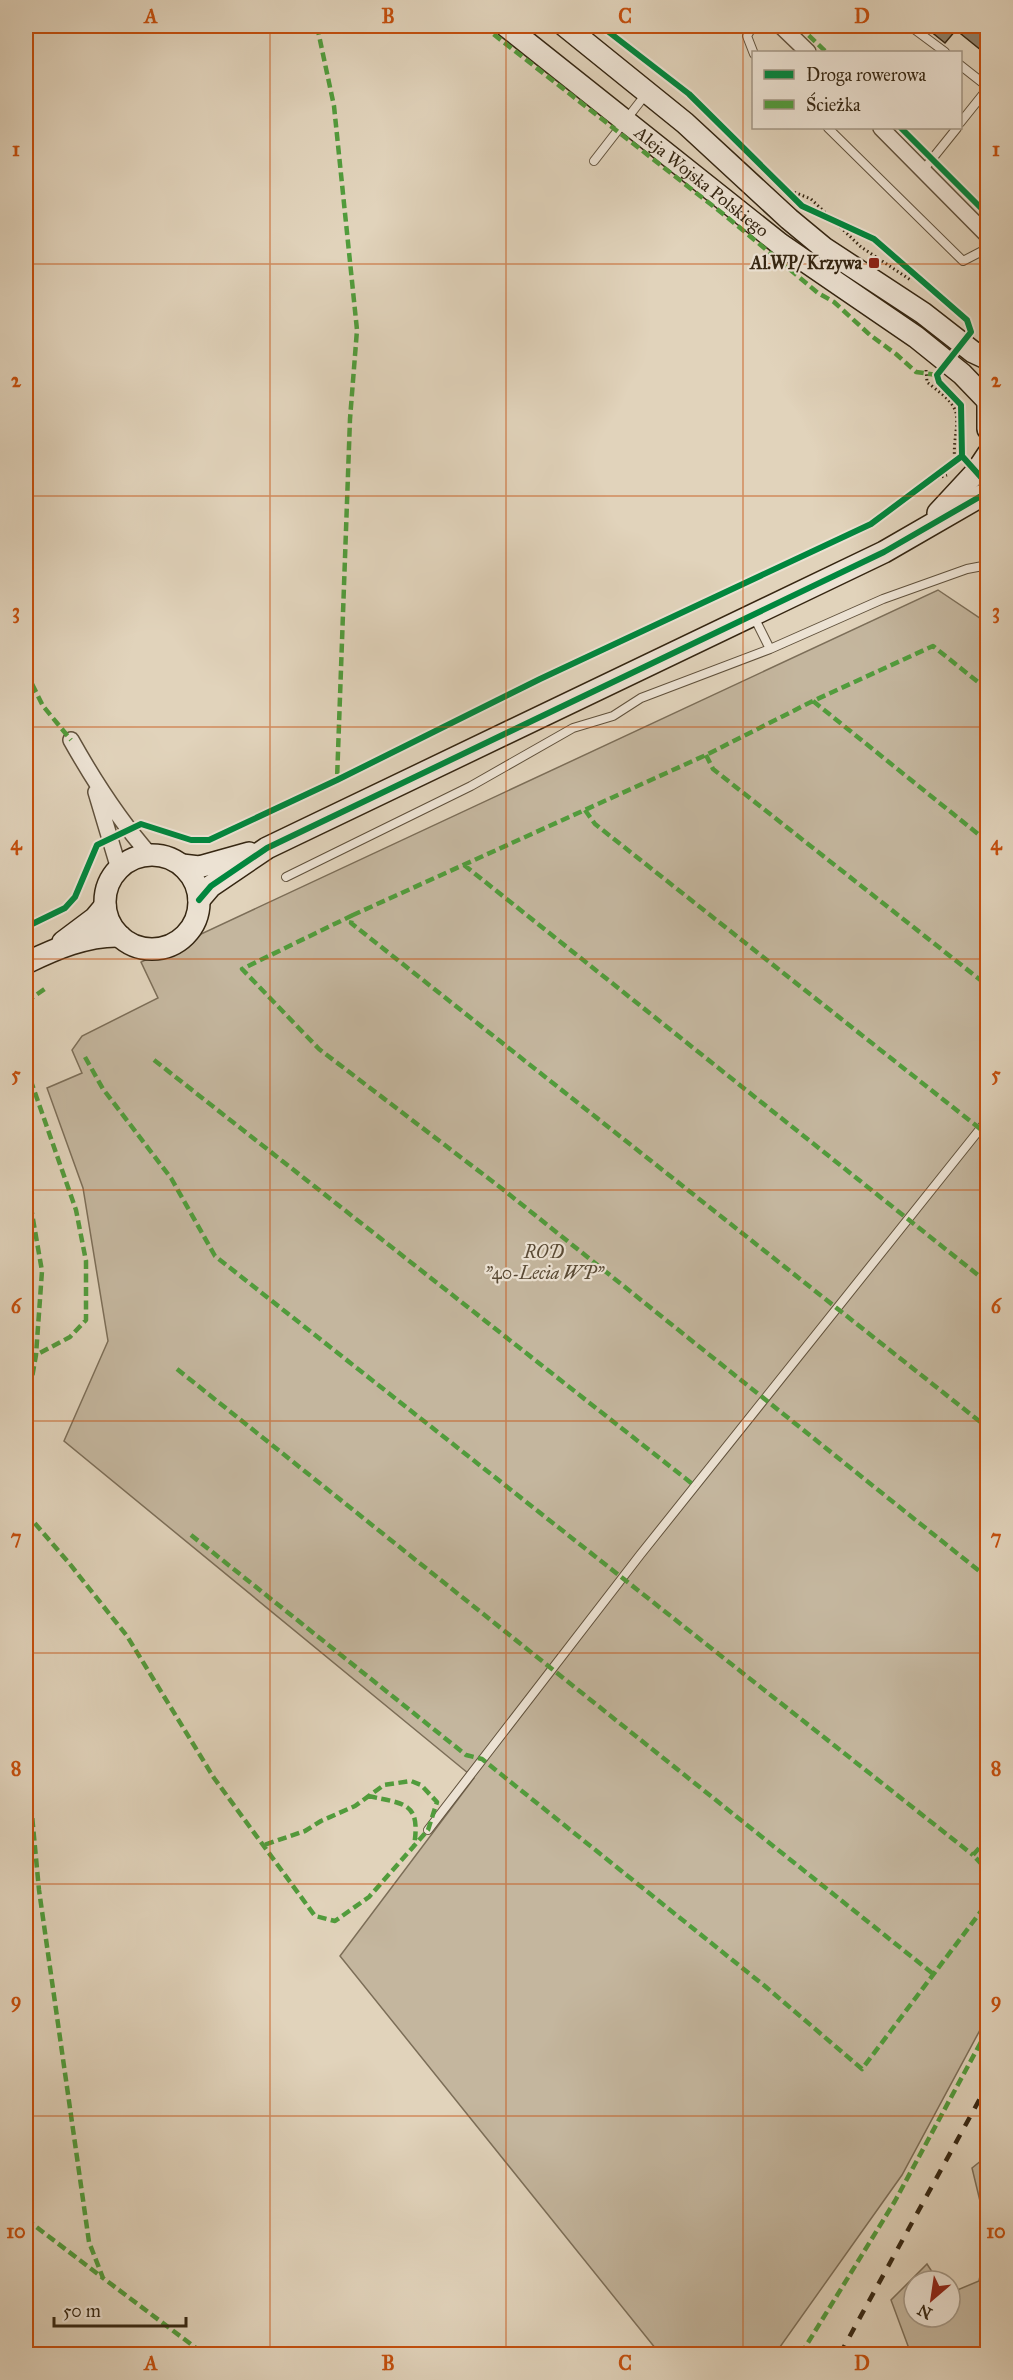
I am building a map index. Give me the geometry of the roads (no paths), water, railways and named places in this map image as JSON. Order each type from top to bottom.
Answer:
[{"type":"street","name":"Aleja Wojska Polskiego","points":[[507,26],[780,244],[916,337],[947,362],[987,400]]},
{"type":"street","name":"Aleja Wojska Polskiego","points":[[565,26],[685,123],[789,219],[824,248],[923,313],[973,352],[987,359]]},
{"type":"street","points":[[781,26],[807,51]]},
{"type":"street","points":[[882,129],[924,169],[987,236]]},
{"type":"street","points":[[987,400],[987,429]]},
{"type":"street","points":[[925,526],[976,472],[987,454]]},
{"type":"street","points":[[199,900],[211,886],[267,848],[884,552],[925,526],[987,492]]},
{"type":"street","points":[[71,740],[92,778],[128,830],[150,855]]},
{"type":"street","points":[[92,778],[118,868]]},
{"type":"street","points":[[182,866],[199,867],[267,848]]},
{"type":"street","points":[[150,855],[172,859],[182,866],[195,884],[199,900],[192,927],[185,935],[167,946],[145,948],[135,946],[120,936],[110,923],[105,906],[107,889],[118,868],[139,856],[150,855]]},
{"type":"street","points":[[53,950],[95,918],[105,906]]},
{"type":"street","points":[[26,963],[53,950],[104,935],[120,936]]},
{"type":"lane","points":[[752,51],[747,36],[753,26]]},
{"type":"lane","points":[[910,26],[944,51]]},
{"type":"lane","points":[[962,67],[987,88],[962,120]]},
{"type":"lane","points":[[594,161],[648,92]]},
{"type":"lane","points":[[829,129],[963,261],[987,248]]},
{"type":"lane","points":[[924,169],[956,129]]},
{"type":"lane","points":[[286,877],[471,786],[573,728],[613,716],[640,698],[770,649],[882,599],[968,569],[987,565]]},
{"type":"lane","points":[[752,614],[770,649]]},
{"type":"lane","points":[[428,1830],[640,1555],[987,1119]]},
{"type":"railway","points":[[840,2354],[988,2084]]},
{"type":"place","name":"Al.WP/ Krzywa","points":[[874,263]]},
{"type":"park label","name":"ROD \"40-Lecia WP\"","points":[[544,1262]]}]
